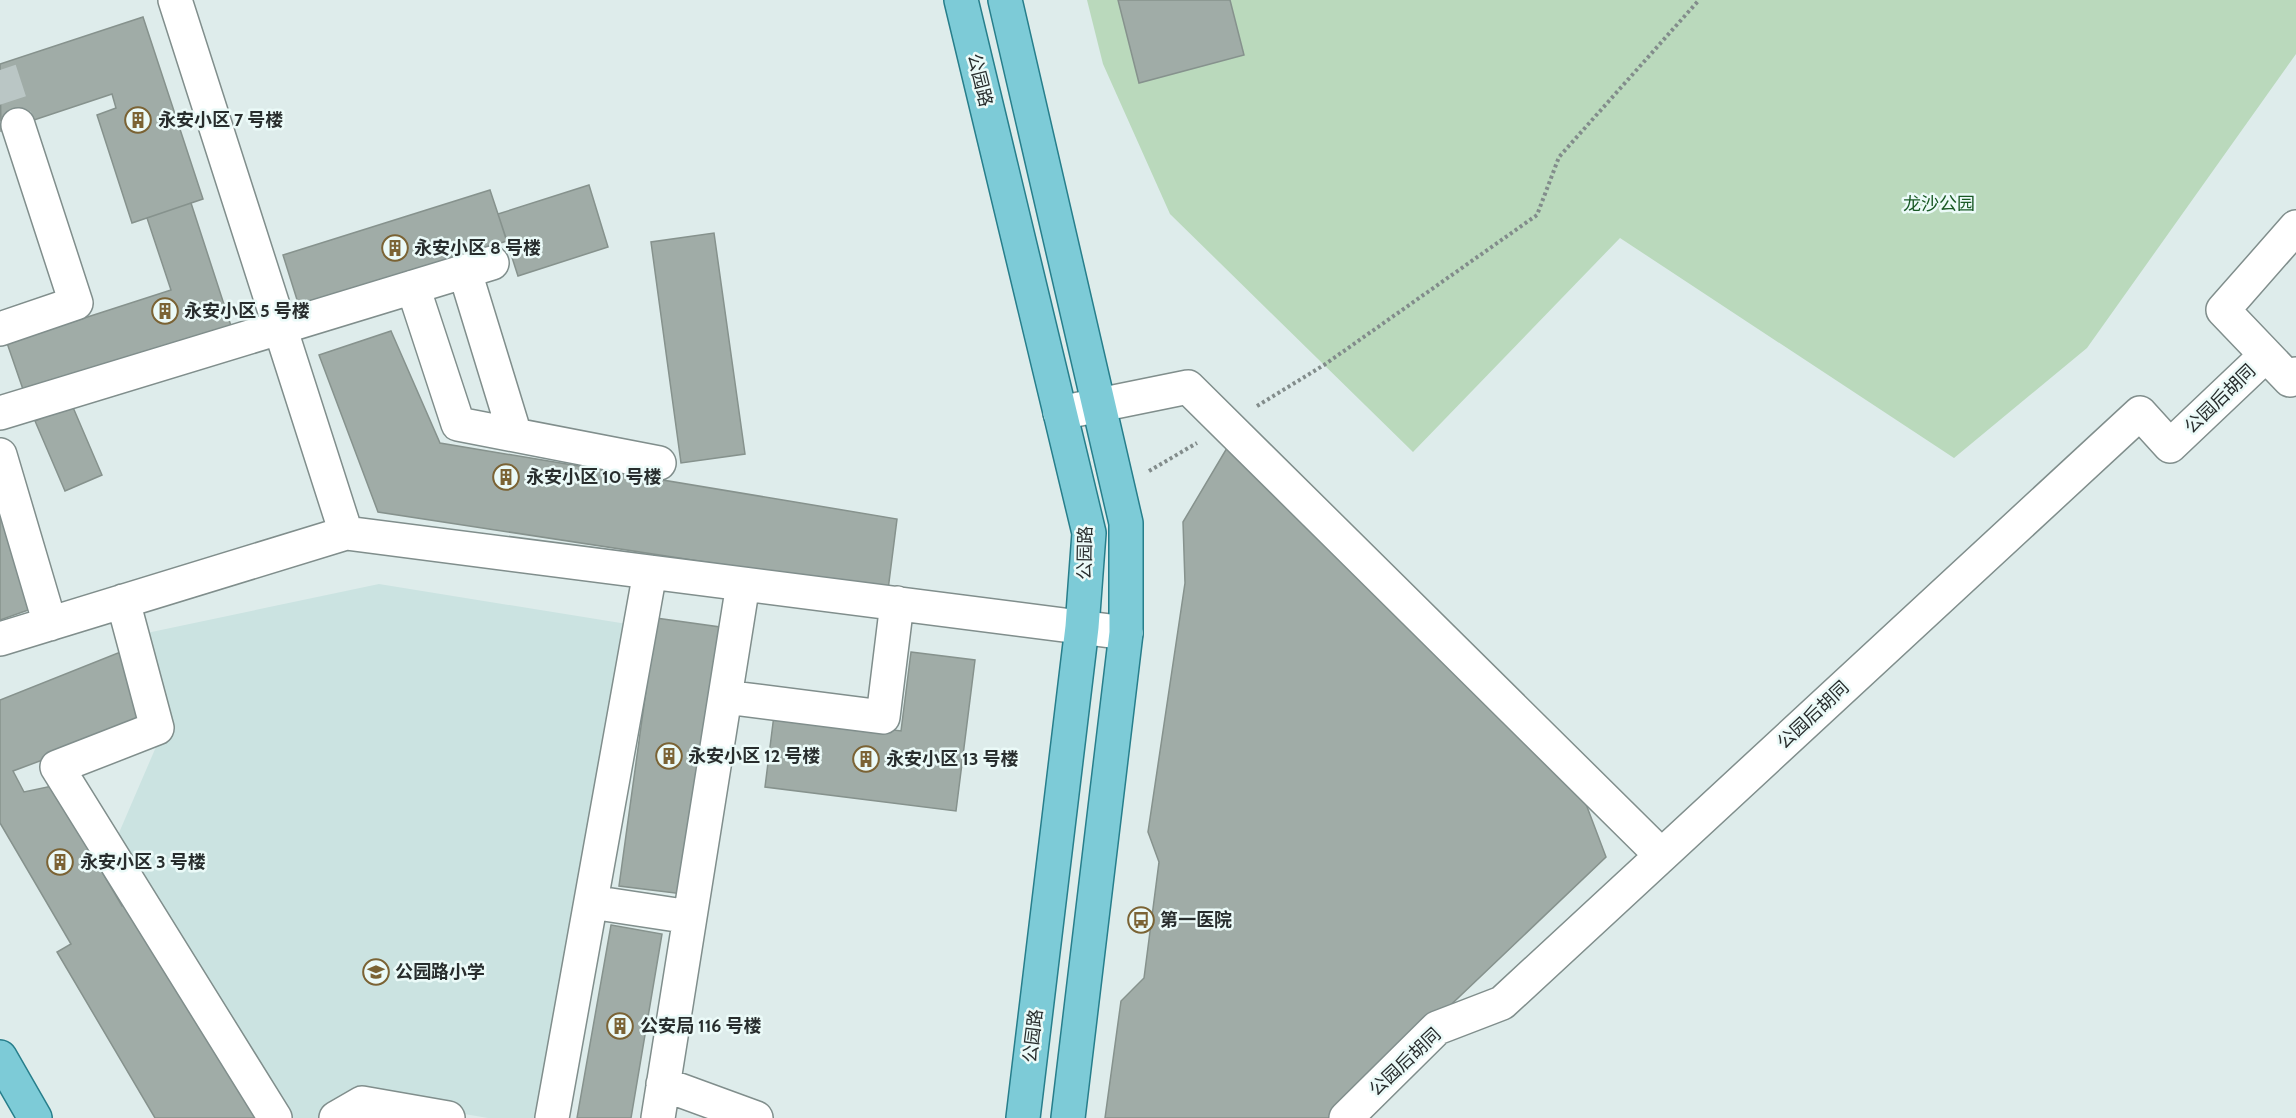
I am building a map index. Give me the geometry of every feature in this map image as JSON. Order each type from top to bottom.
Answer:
[{"type":"main road","name":"公园路","points":[[961,0],[1089,533],[1082,627],[1023,1118]]},
{"type":"main road","points":[[1005,0],[1126,523],[1126,633],[1068,1118]]},
{"type":"main road","points":[[0,1056],[35,1118]]},
{"type":"street","points":[[175,0],[346,533]]},
{"type":"street","points":[[0,329],[76,303],[18,125]]},
{"type":"street","points":[[2296,226],[2223,310],[2290,380],[2296,374]]},
{"type":"street","points":[[0,413],[478,267],[515,435]]},
{"type":"street","points":[[413,287],[458,424],[659,463]]},
{"type":"street","name":"公园后胡同","points":[[1346,1118],[1437,1028],[1502,1003],[2140,413],[2170,446],[2266,355]]},
{"type":"street","points":[[1060,413],[1188,387],[1661,855]]},
{"type":"street","points":[[0,455],[50,624]]},
{"type":"street","points":[[0,639],[346,533],[1126,633]]},
{"type":"street","points":[[552,1118],[650,572]]},
{"type":"street","points":[[658,1118],[743,584]]},
{"type":"street","points":[[123,602],[157,728],[57,767],[275,1118]]},
{"type":"street","points":[[725,697],[882,717],[897,603]]},
{"type":"street","points":[[591,902],[690,917]]},
{"type":"street","points":[[663,1084],[756,1118]]},
{"type":"street","points":[[336,1118],[362,1103],[448,1118]]},
{"type":"path","points":[[1119,490],[1324,365],[1537,214],[1559,157],[1699,0]]},
{"type":"shaded area","name":"公园路小学","points":[[379,584],[627,624],[537,1118],[488,1118],[358,1096],[319,1118],[278,1118],[112,849],[165,726],[142,634]]},
{"type":"green space","name":"龙沙公园","points":[[1087,0],[2296,0],[2296,54],[2087,348],[1954,458],[1620,238],[1413,452],[1170,214],[1103,64]]},
{"type":"building","points":[[1118,0],[1230,0],[1244,55],[1139,83]]},
{"type":"building","name":"永安小区 7 号楼","points":[[143,17],[203,199],[132,223],[97,115],[116,108],[112,94],[1,131],[0,64]]},
{"type":"building","name":"永安小区 8 号楼","points":[[589,185],[608,247],[518,276],[498,214]]},
{"type":"building","name":"永安小区 8 号楼","points":[[490,190],[507,241],[299,306],[283,255]]},
{"type":"building","name":"永安小区 5 号楼","points":[[191,203],[233,332],[26,398],[7,343],[171,290],[147,218]]},
{"type":"building","points":[[714,233],[745,454],[681,463],[651,242]]},
{"type":"building","name":"永安小区 10 号楼","points":[[391,331],[440,443],[897,519],[888,590],[378,512],[319,355]]},
{"type":"building","points":[[72,405],[102,475],[65,491],[35,421]]},
{"type":"building","points":[[1227,448],[1578,783],[1606,857],[1332,1118],[1105,1118],[1121,1001],[1144,978],[1159,862],[1148,832],[1185,583],[1183,522]]},
{"type":"building","points":[[0,505],[34,608],[0,620]]},
{"type":"building","name":"永安小区 12 号楼","points":[[656,618],[720,627],[683,894],[619,886]]},
{"type":"building","name":"永安小区 3 号楼","points":[[128,649],[147,721],[13,771],[24,792],[52,786],[122,906],[131,900],[269,1118],[155,1118],[57,952],[71,944],[0,823],[0,700]]},
{"type":"building","name":"永安小区 13 号楼","points":[[911,652],[975,660],[956,811],[765,787],[774,715],[901,731]]},
{"type":"building","name":"公安局 116 号楼","points":[[611,925],[662,934],[631,1118],[577,1118]]},
{"type":"tunnel","points":[[0,70],[18,125]]},
{"type":"place","name":"永安小区 7 号楼","points":[[138,120]]},
{"type":"place","name":"永安小区 8 号楼","points":[[395,248]]},
{"type":"place","name":"永安小区 5 号楼","points":[[165,311]]},
{"type":"place","name":"永安小区 10 号楼","points":[[506,477]]},
{"type":"place","name":"永安小区 12 号楼","points":[[669,756]]},
{"type":"place","name":"永安小区 13 号楼","points":[[866,759]]},
{"type":"place","name":"永安小区 3 号楼","points":[[60,862]]},
{"type":"place","name":"第一医院","points":[[1141,920]]},
{"type":"place","name":"公园路小学","points":[[376,972]]},
{"type":"place","name":"公安局 116 号楼","points":[[620,1026]]}]
